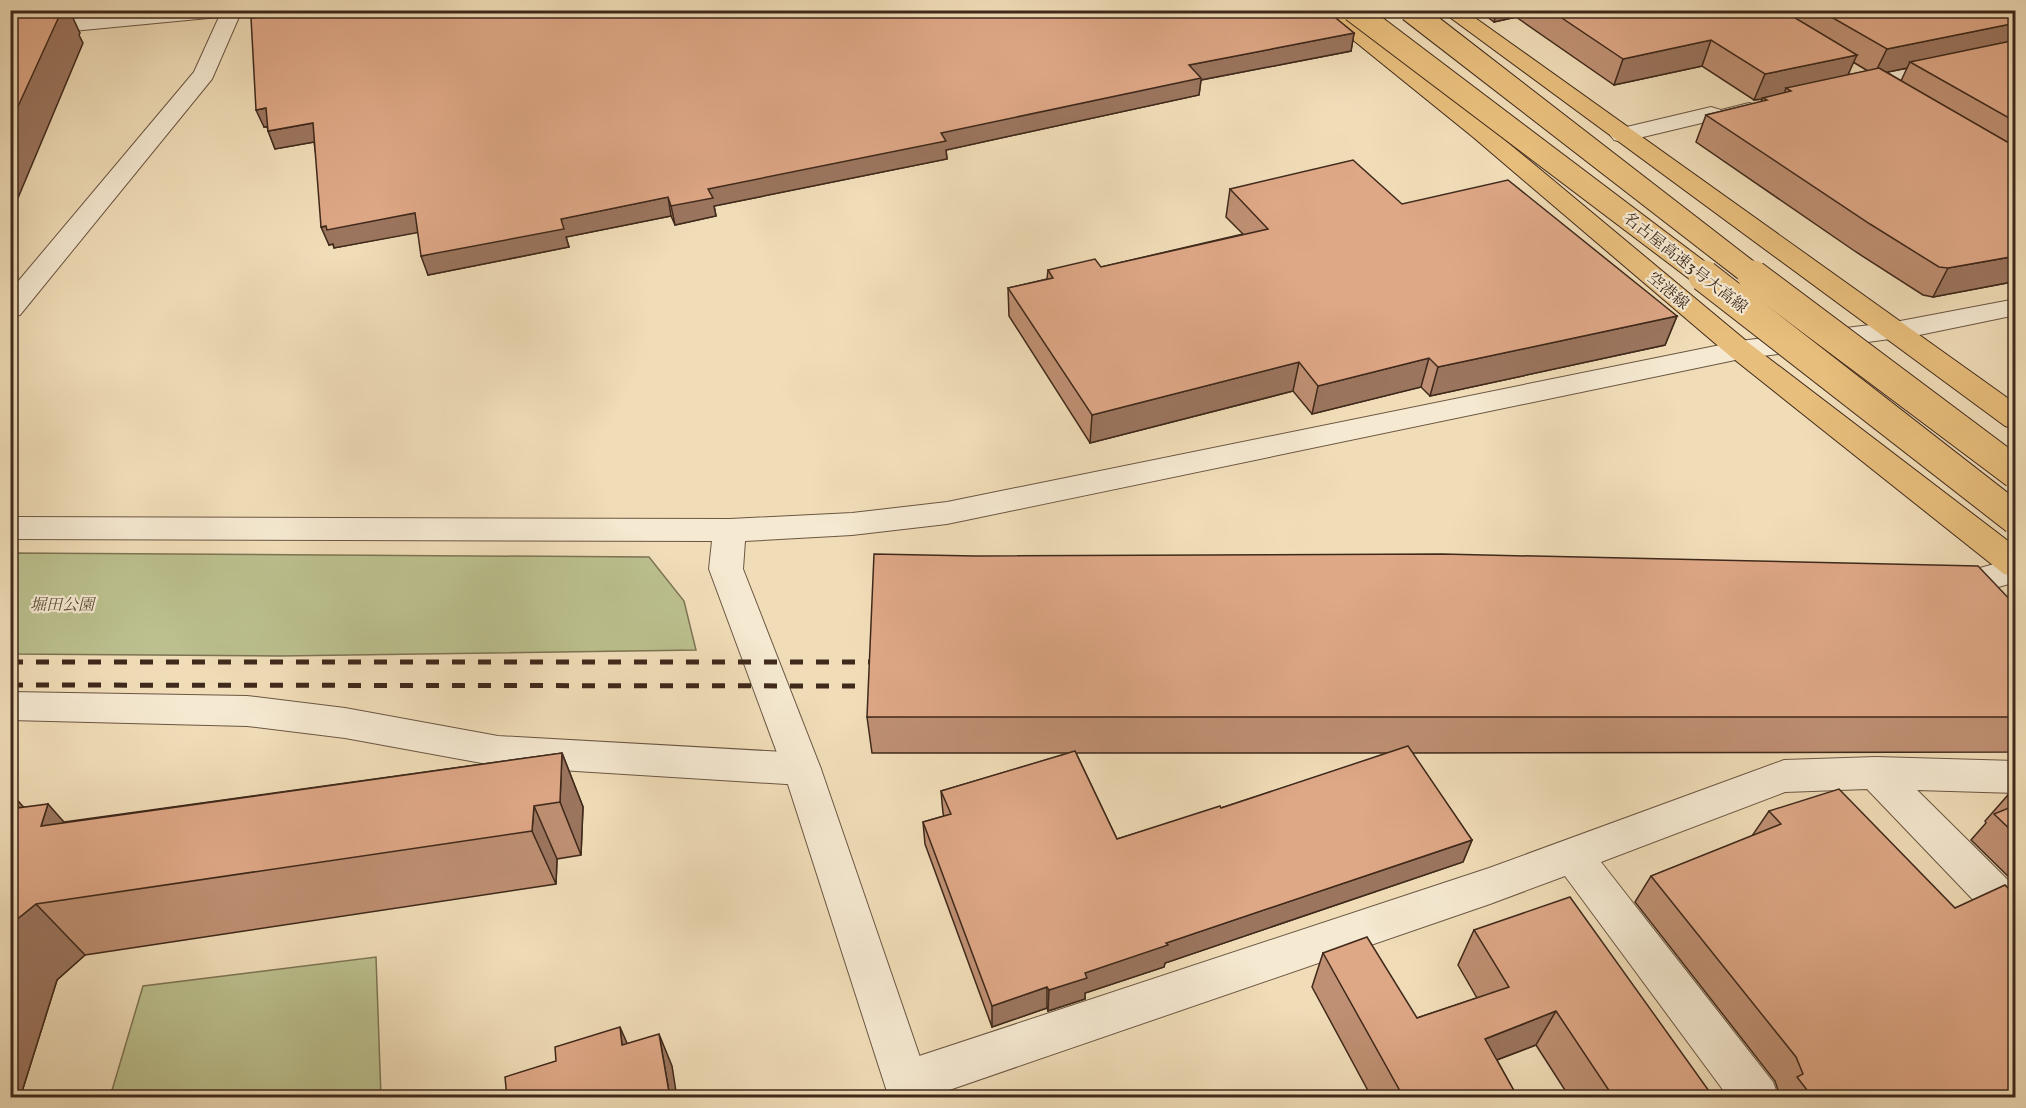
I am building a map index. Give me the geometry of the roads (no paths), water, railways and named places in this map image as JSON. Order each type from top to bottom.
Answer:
[{"type":"main road","name":"空港線","points":[[1326,10],[1481,132],[1740,350],[2016,565]]},
{"type":"main road","name":"名古屋高速3号大高線","points":[[1353,10],[1654,237],[2016,519]]},
{"type":"main road","name":"名古屋高速3号大高線","points":[[1410,10],[1678,219],[2016,473]]},
{"type":"main road","points":[[1450,10],[2016,418]]},
{"type":"street","points":[[10,31],[225,10]]},
{"type":"street","points":[[10,309],[204,74],[232,10]]},
{"type":"street","points":[[1833,91],[2016,53]]},
{"type":"street","points":[[1846,71],[1898,101]]},
{"type":"street","points":[[1622,135],[1711,114],[1720,117],[1765,107]]},
{"type":"street","points":[[10,528],[730,530],[852,524],[947,513],[1740,350],[1895,331],[2016,307]]},
{"type":"street","points":[[730,530],[726,569],[802,769],[910,1090],[1490,886],[1785,776],[1876,773],[2016,777]]},
{"type":"street","points":[[1981,580],[2016,570]]},
{"type":"street","points":[[10,706],[247,711],[345,723],[498,751],[802,769]]},
{"type":"street","points":[[1876,773],[2016,916]]},
{"type":"street","points":[[1573,856],[1756,1098]]},
{"type":"railway","points":[[10,662],[888,662]]},
{"type":"railway","points":[[10,685],[886,686]]},
{"type":"park label","name":"堀田公園","points":[[62,604]]}]
